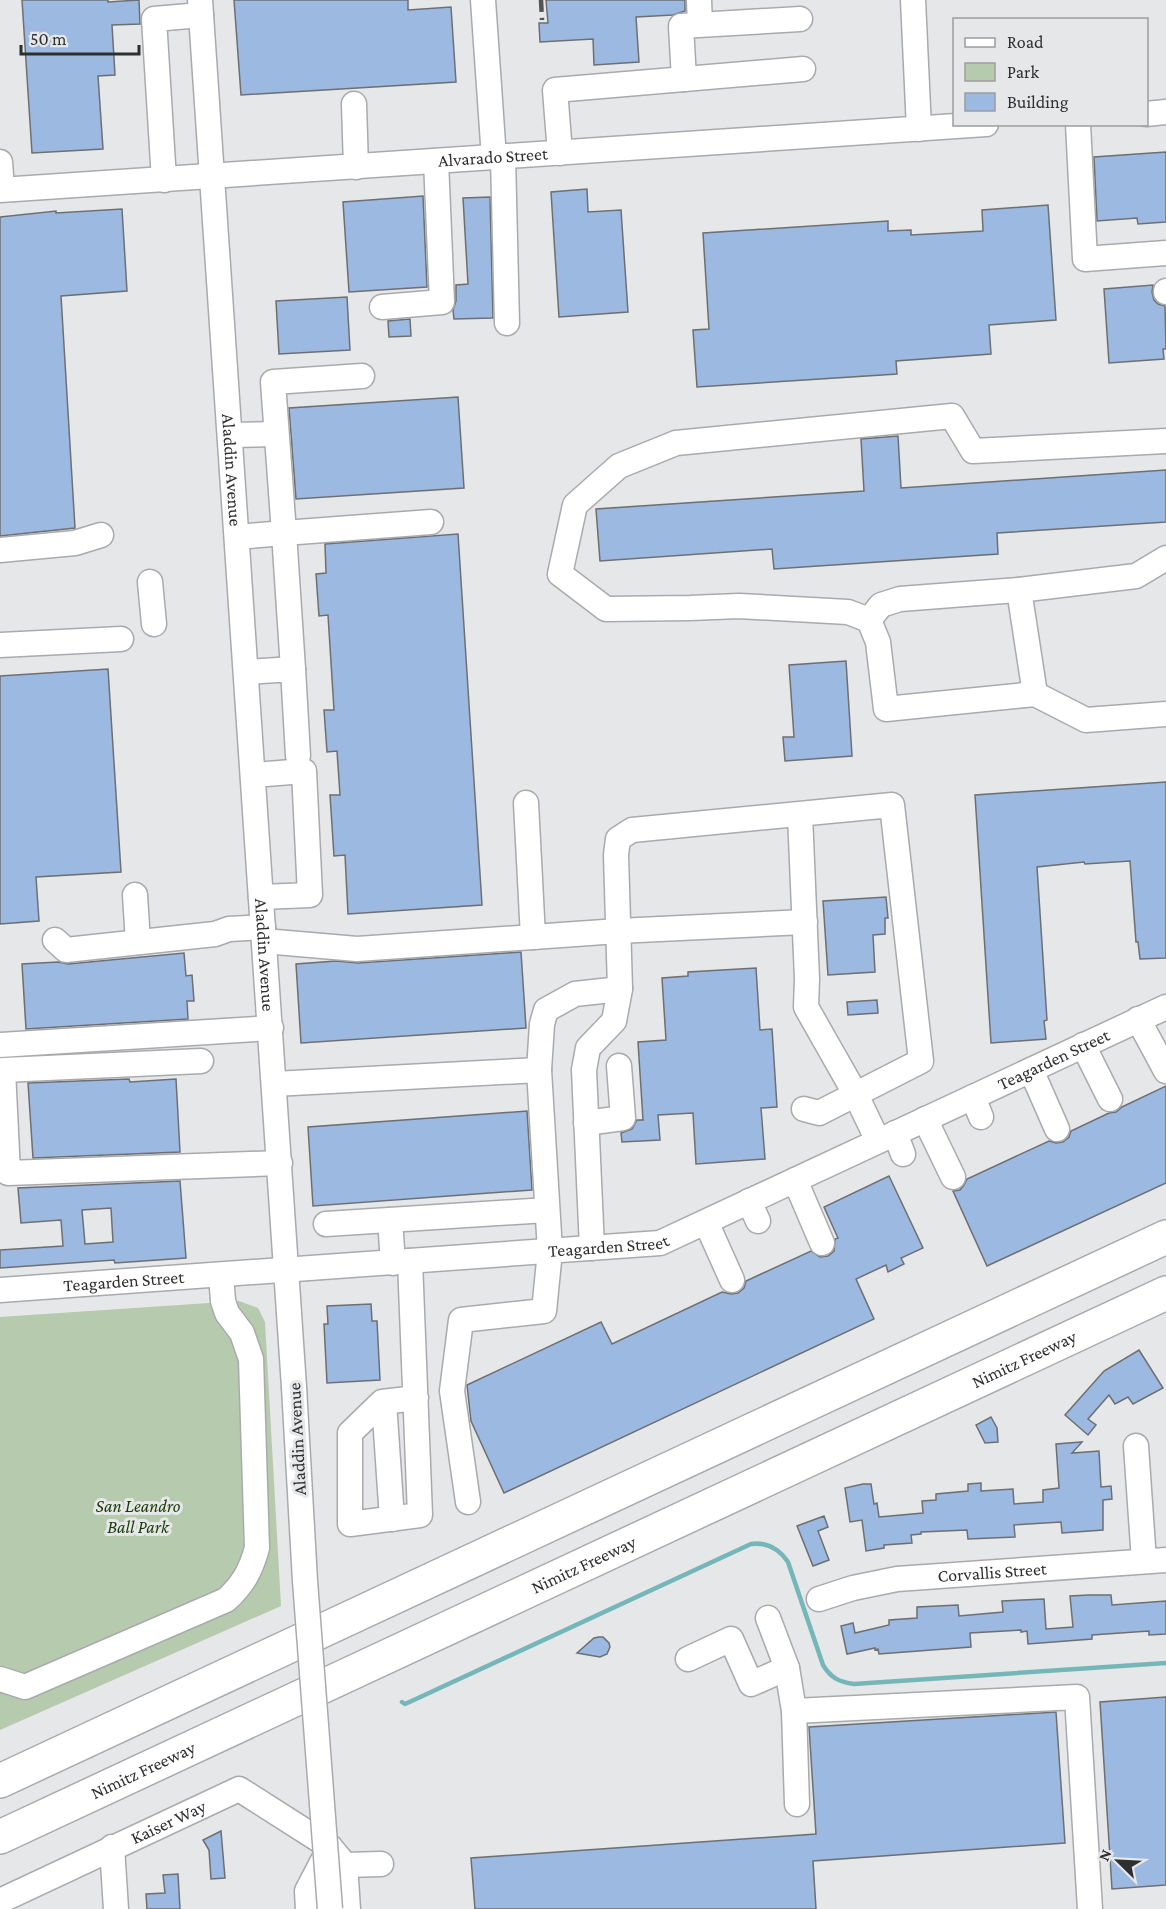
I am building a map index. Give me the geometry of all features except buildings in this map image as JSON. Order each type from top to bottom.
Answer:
[{"type":"highway","points":[[0,1781],[1166,1237]]},
{"type":"highway","name":"Nimitz Freeway","points":[[0,1837],[1166,1293]]},
{"type":"street","points":[[483,0],[499,157],[507,323]]},
{"type":"street","points":[[699,0],[700,24]]},
{"type":"street","points":[[913,0],[919,129]]},
{"type":"street","points":[[164,180],[154,20],[201,8]]},
{"type":"street","name":"Aladdin Avenue","points":[[201,8],[280,1163],[305,1581],[330,1909]]},
{"type":"street","points":[[684,79],[681,26],[800,19]]},
{"type":"street","points":[[560,153],[555,90],[803,69]]},
{"type":"street","points":[[354,104],[356,167]]},
{"type":"street","points":[[1148,114],[1166,112]]},
{"type":"street","name":"Alvarado Street","points":[[1,190],[959,126]]},
{"type":"street","points":[[1078,126],[1085,259],[1166,253]]},
{"type":"street","points":[[382,307],[442,302],[436,161]]},
{"type":"street","points":[[0,164],[1,190]]},
{"type":"street","points":[[298,756],[273,382],[362,376]]},
{"type":"street","points":[[1166,441],[973,451],[952,416],[676,443],[619,466],[575,505],[560,574],[606,609],[739,606],[848,612],[869,620],[878,642],[886,709],[1035,694],[1086,720],[1166,714]]},
{"type":"street","points":[[231,435],[276,434]]},
{"type":"street","points":[[237,537],[431,522]]},
{"type":"street","points":[[0,550],[75,543],[101,535]]},
{"type":"street","points":[[869,620],[881,605],[900,599],[1019,590],[1136,576],[1166,558]]},
{"type":"street","points":[[150,582],[154,624]]},
{"type":"street","points":[[1019,590],[1035,694]]},
{"type":"street","points":[[0,645],[121,639]]},
{"type":"street","points":[[247,672],[293,669]]},
{"type":"street","points":[[253,775],[304,771],[310,895],[261,897]]},
{"type":"street","points":[[526,803],[533,937]]},
{"type":"street","points":[[592,1248],[584,1070],[588,1048],[614,1021],[620,989],[616,855],[618,839],[632,830],[892,805],[921,1061],[819,1113],[804,1109]]},
{"type":"street","points":[[800,815],[807,979],[806,1007],[856,1095],[892,1143]]},
{"type":"street","points":[[135,895],[138,942]]},
{"type":"street","points":[[55,940],[66,950],[215,934],[228,929],[357,949],[618,931],[805,922]]},
{"type":"street","points":[[468,1502],[452,1391],[462,1320],[544,1311],[550,1251],[539,1070],[542,1024],[546,1010],[575,994],[620,989]]},
{"type":"street","name":"Teagarden Street","points":[[0,1290],[660,1243],[706,1222],[753,1211],[795,1180],[892,1143],[925,1119],[977,1107],[1031,1071],[1166,1007]]},
{"type":"street","points":[[1138,1019],[1166,1071]]},
{"type":"street","points":[[0,1046],[271,1028]]},
{"type":"street","points":[[1083,1045],[1110,1099]]},
{"type":"street","points":[[201,1061],[3,1071],[8,1173],[280,1163]]},
{"type":"street","points":[[586,1123],[623,1118],[620,1066]]},
{"type":"street","points":[[274,1084],[539,1070]]},
{"type":"street","points":[[1031,1071],[1057,1129]]},
{"type":"street","points":[[925,1119],[953,1177]]},
{"type":"street","points":[[795,1180],[822,1243]]},
{"type":"street","points":[[326,1224],[547,1210]]},
{"type":"street","points":[[390,1220],[401,1262],[416,1398],[420,1515],[350,1524],[350,1433],[384,1402],[416,1398]]},
{"type":"street","points":[[706,1222],[732,1280]]},
{"type":"street","points":[[0,1679],[25,1687],[226,1600],[240,1588],[251,1568],[256,1548],[251,1359],[243,1333],[227,1313],[223,1300],[221,1275]]},
{"type":"street","points":[[384,1402],[392,1519]]},
{"type":"street","points":[[1136,1446],[1155,1561]]},
{"type":"street","name":"Corvallis Street","points":[[819,1599],[853,1587],[897,1579],[1155,1561]]},
{"type":"street","points":[[768,1618],[787,1668],[794,1712],[797,1804]]},
{"type":"street","points":[[688,1659],[731,1639],[751,1684],[787,1668]]},
{"type":"street","points":[[794,1712],[1077,1697],[1090,1909]]},
{"type":"street","name":"Kaiser Way","points":[[14,1901],[112,1847],[239,1790],[330,1847]]},
{"type":"street","points":[[112,1847],[116,1909]]},
{"type":"street","points":[[308,1909],[307,1891],[330,1847],[345,1865],[348,1909]]},
{"type":"street","points":[[345,1865],[381,1864]]},
{"type":"green space","name":"San Leandro Ball Park","points":[[239,1301],[258,1308],[265,1322],[281,1606],[0,1730],[0,1317]]},
{"type":"waterway","points":[[402,1702],[405,1704],[751,1544],[772,1547],[788,1562],[823,1665],[832,1676],[844,1682],[854,1684],[1166,1663]]},
{"type":"railway","points":[[541,0],[542,20]]}]
